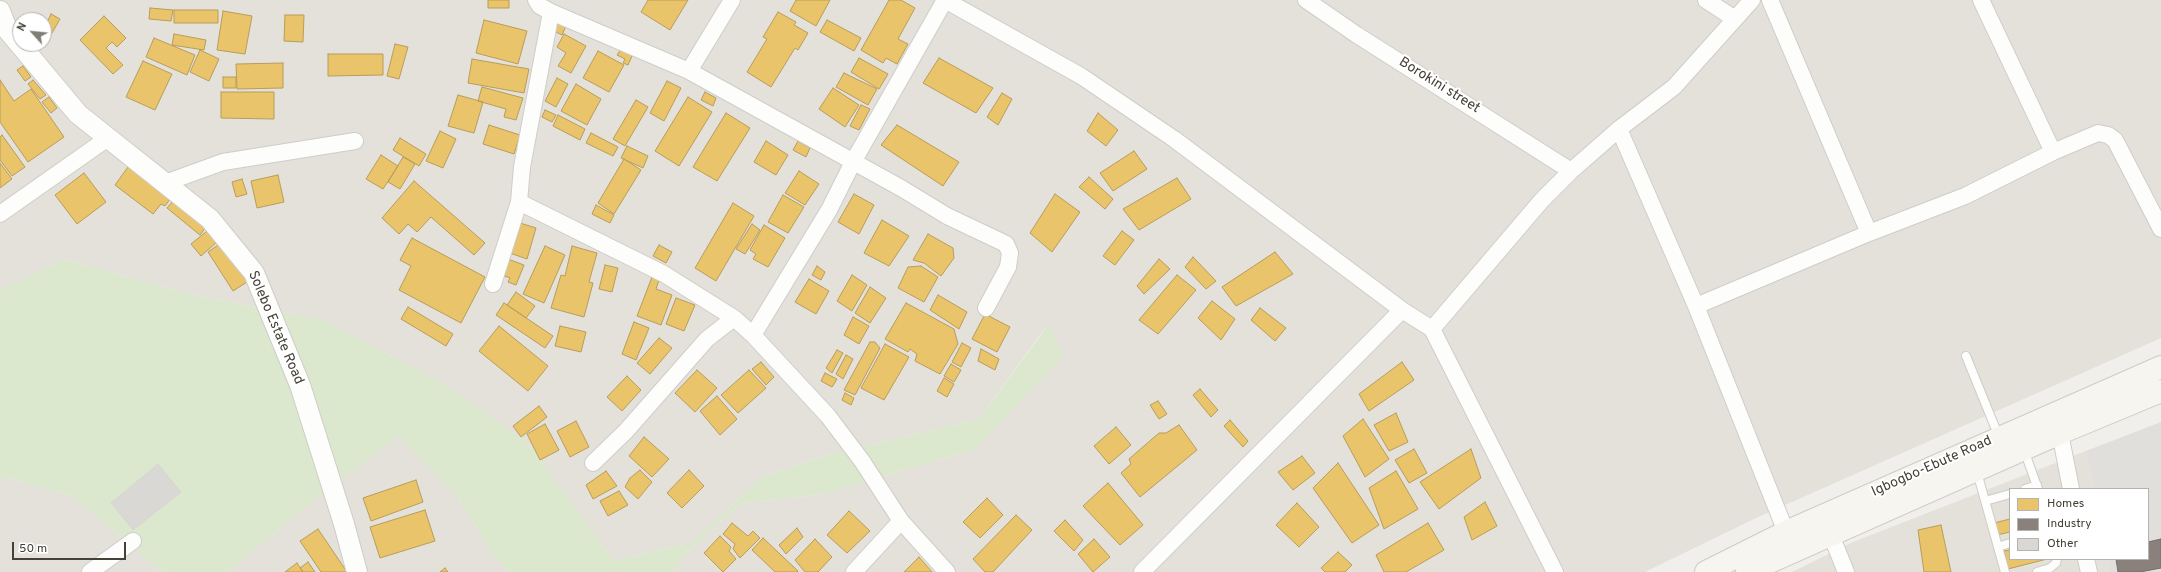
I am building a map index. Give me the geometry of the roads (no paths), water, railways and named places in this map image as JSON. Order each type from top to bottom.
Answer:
[{"type":"main road","name":"Igbogbo-Ebute Road","points":[[1706,572],[1786,532],[2161,367]]},
{"type":"main road","points":[[2120,385],[2128,406]]},
{"type":"main road","name":"Igbogbo-Ebute Road","points":[[1747,572],[2060,433],[2161,392]]},
{"type":"street","points":[[536,0],[540,6],[551,12],[689,71],[947,216],[1006,244],[1010,253],[1008,267],[986,308]]},
{"type":"street","points":[[689,71],[732,0]]},
{"type":"street","points":[[753,335],[829,210],[853,162],[945,0],[1081,76],[1221,174],[1402,310],[1432,329],[1555,572]]},
{"type":"street","name":"Borokini street","points":[[1306,0],[1357,35],[1572,171]]},
{"type":"street","points":[[1706,0],[1735,18]]},
{"type":"street","points":[[1432,329],[1542,200],[1619,129],[1674,87],[1752,0]]},
{"type":"street","points":[[1770,0],[1869,233]]},
{"type":"street","points":[[1981,0],[2053,152]]},
{"type":"street","name":"Solebo Estate Road","points":[[0,12],[8,29],[78,114],[210,219],[254,273],[300,385],[344,524],[357,572]]},
{"type":"street","points":[[493,284],[519,202],[522,167],[551,12]]},
{"type":"street","points":[[1619,129],[1696,306],[1786,532]]},
{"type":"street","points":[[1696,306],[1869,233],[1965,196],[2053,152],[2098,133],[2108,135],[2115,140],[2161,229]]},
{"type":"street","points":[[0,214],[108,138]]},
{"type":"street","points":[[165,183],[223,162],[355,141]]},
{"type":"street","points":[[519,202],[664,274],[734,318],[753,335],[828,416],[862,461],[901,521],[947,572]]},
{"type":"street","points":[[1142,572],[1402,310]]},
{"type":"street","points":[[593,463],[626,431],[707,339],[734,318]]},
{"type":"street","points":[[2060,433],[2071,488]]},
{"type":"street","points":[[854,572],[901,521]]},
{"type":"street","points":[[1831,535],[1846,572]]},
{"type":"street","points":[[90,572],[133,541]]},
{"type":"street","points":[[2086,560],[2088,572]]},
{"type":"lane","points":[[1966,356],[1999,438]]},
{"type":"lane","points":[[2024,449],[2037,487]]},
{"type":"lane","points":[[1977,471],[2005,572]]},
{"type":"lane","points":[[1985,501],[2009,494]]},
{"type":"lane","points":[[1998,547],[2009,543]]},
{"type":"lane","points":[[2037,572],[2050,568],[2056,563],[2057,560]]}]
